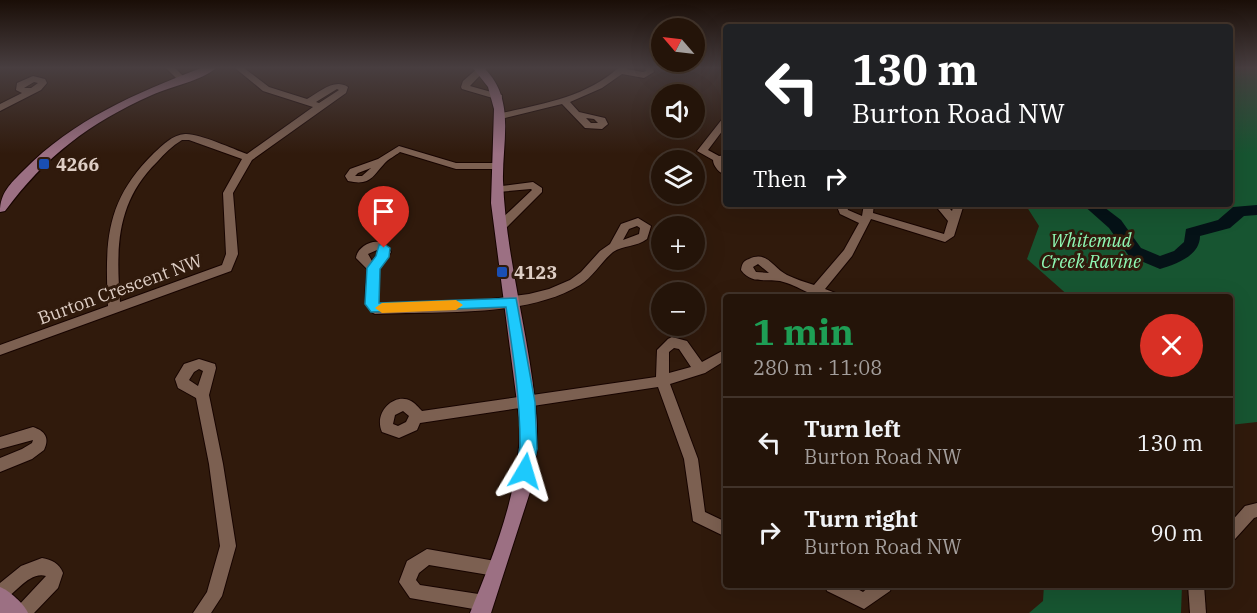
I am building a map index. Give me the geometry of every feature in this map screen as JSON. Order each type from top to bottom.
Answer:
[{"type":"street","points":[[0,108],[21,97]]},
{"type":"street","points":[[0,208],[4,196],[72,132],[113,108],[140,97]]},
{"type":"street","name":"Burton Crescent NW","points":[[0,350],[227,268],[232,254],[228,193],[248,158],[315,104],[291,97]]},
{"type":"street","points":[[495,568],[427,557],[413,567],[407,582],[416,592],[484,610],[495,568],[521,492],[528,449],[528,402],[501,226],[496,166],[501,116],[499,97]]},
{"type":"street","points":[[501,116],[545,108],[574,97]]},
{"type":"street","points":[[564,101],[577,114]]},
{"type":"street","points":[[722,159],[702,151],[723,124]]},
{"type":"street","points":[[114,308],[111,256],[122,200],[145,165],[175,140],[186,136],[248,158]]},
{"type":"street","points":[[381,161],[396,150],[403,149],[456,166],[496,166]]},
{"type":"street","points":[[498,189],[533,185],[538,190],[501,226]]},
{"type":"street","points":[[843,207],[844,212],[868,214],[945,238],[949,236],[958,207]]},
{"type":"street","points":[[942,207],[954,220]]},
{"type":"street","points":[[781,277],[812,294],[848,255],[868,214]]},
{"type":"street","points":[[373,268],[372,304],[375,309],[512,302],[550,294],[577,281],[615,246]]},
{"type":"street","points":[[700,369],[683,345],[672,342],[663,350],[662,381],[691,459],[698,516],[723,528]]},
{"type":"street","points":[[416,418],[662,381],[700,369],[723,356]]},
{"type":"street","points":[[201,613],[214,596],[228,546],[216,464],[202,395]]},
{"type":"street","points":[[0,444],[33,433],[40,437],[39,446],[27,454],[0,465]]},
{"type":"street","points":[[1233,531],[1250,511],[1257,510]]},
{"type":"street","points":[[840,588],[864,601],[880,588]]},
{"type":"street","points":[[1196,588],[1198,613]]},
{"type":"green space","name":"Whitemud Creek Ravine","points":[[1233,97],[1257,97],[1257,422],[1233,425],[1233,294],[1067,294],[1027,259],[1039,226],[1027,207],[1233,207]]},
{"type":"green space","points":[[1044,588],[1182,588],[1181,613],[1029,613],[1043,601]]},
{"type":"waterway","points":[[1094,207],[1115,224],[1135,252],[1160,263],[1180,255],[1192,244],[1192,233],[1218,227],[1230,221],[1239,211],[1257,210]]},
{"type":"slow traffic","points":[[382,308],[456,305]]},
{"type":"place","name":"4266","points":[[44,164]]},
{"type":"place","name":"4123","points":[[502,272]]},
{"type":"route","points":[[384,248],[385,252],[373,268],[372,304],[375,309],[512,302],[528,402],[528,449],[525,471]]}]
